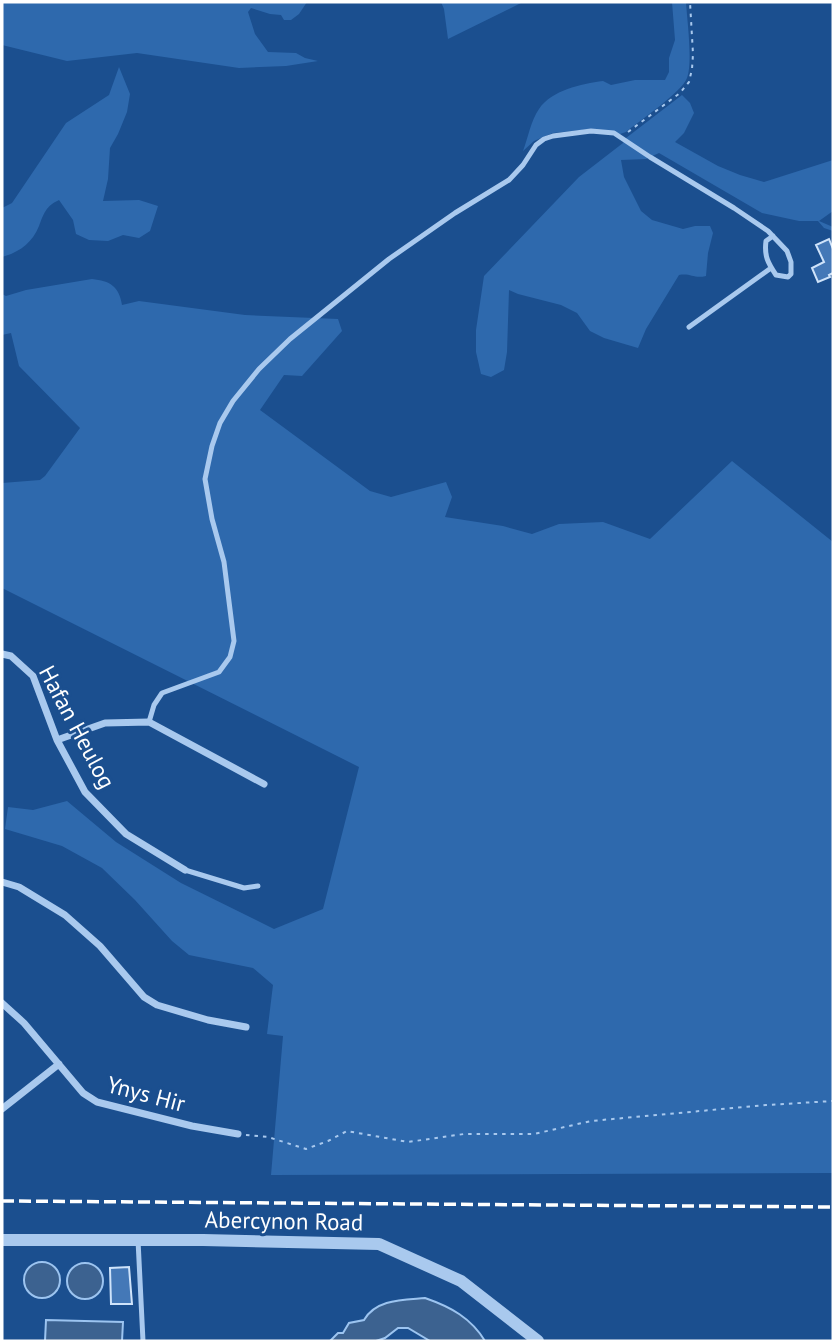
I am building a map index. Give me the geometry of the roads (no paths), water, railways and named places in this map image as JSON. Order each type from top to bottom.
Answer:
[{"type":"street","name":"Hafan Heulog","points":[[2,654],[11,656],[33,676],[57,740],[85,792],[126,834],[185,870]]},
{"type":"street","points":[[57,740],[105,723],[149,722],[264,784]]},
{"type":"street","points":[[2,882],[19,887],[65,915],[100,946],[144,997],[157,1005],[208,1020],[246,1027]]},
{"type":"street","name":"Ynys Hir","points":[[2,1003],[24,1023],[83,1093],[97,1101],[192,1126],[238,1134]]},
{"type":"street","points":[[2,1109],[59,1065]]},
{"type":"street","name":"Abercynon Road","points":[[2,1240],[203,1240],[379,1244],[461,1281],[538,1341]]},
{"type":"lane","points":[[149,722],[154,705],[162,693],[219,672],[230,657],[234,641],[224,562],[205,479],[220,423],[233,401],[259,369],[290,339],[389,259],[455,213],[509,180],[536,145],[544,139],[591,131],[614,133],[768,231],[773,236],[787,251],[791,262],[791,274],[788,276],[776,275],[766,261],[766,241],[773,236]]},
{"type":"lane","points":[[689,327],[771,268]]},
{"type":"lane","points":[[185,870],[244,888],[258,886]]},
{"type":"lane","points":[[138,1240],[143,1341]]},
{"type":"railway","points":[[2,1201],[833,1207]]}]
